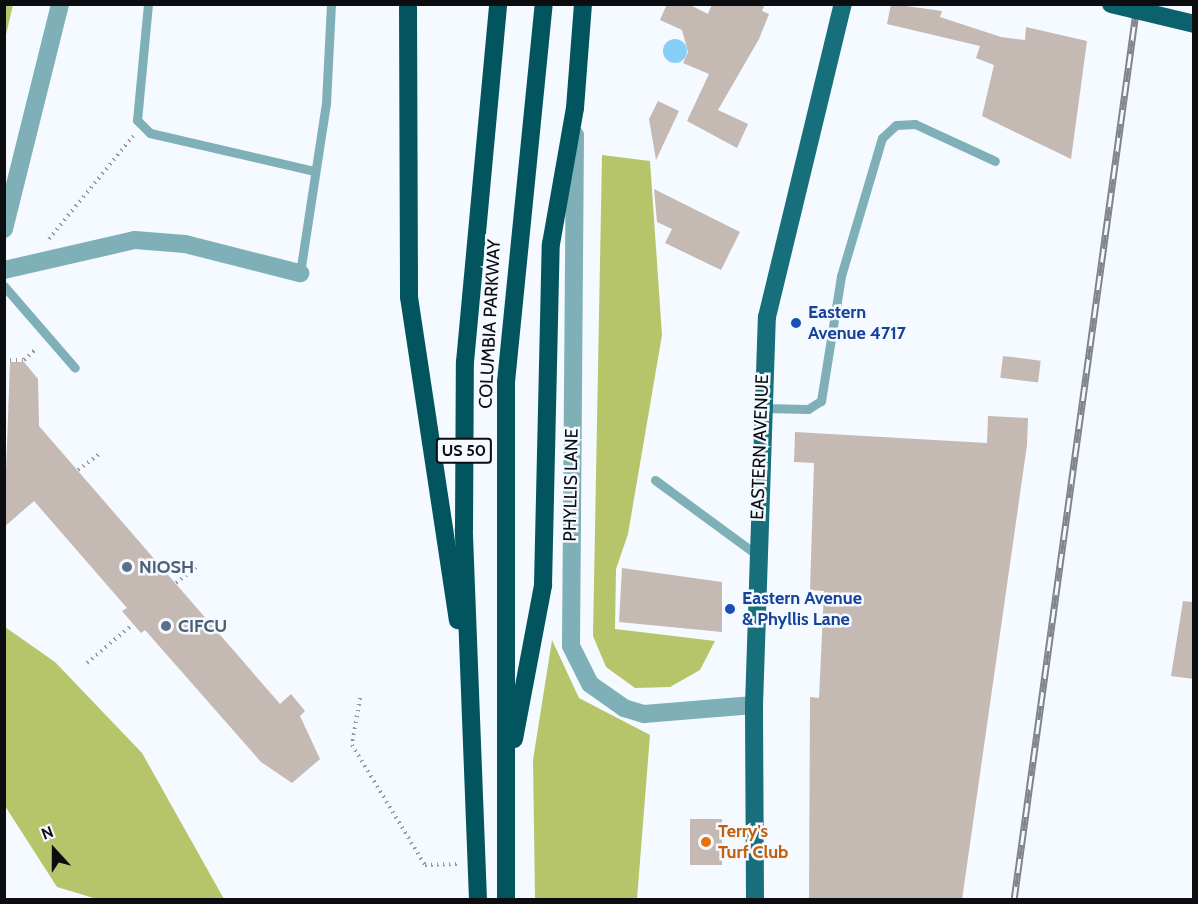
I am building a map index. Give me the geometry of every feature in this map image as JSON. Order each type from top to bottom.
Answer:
[{"type":"highway","points":[[408,4],[409,297],[473,716]]},
{"type":"highway","name":"COLUMBIA PARKWAY","points":[[478,900],[473,716],[464,529],[465,362],[498,4]]},
{"type":"highway","name":"COLUMBIA PARKWAY","points":[[506,900],[506,382],[544,4]]},
{"type":"highway","points":[[1111,4],[1194,24]]},
{"type":"highway","points":[[506,782],[543,585],[551,244],[575,108],[585,9]]},
{"type":"main road","name":"EASTERN AVENUE","points":[[755,900],[754,705],[760,407],[776,266],[843,4]]},
{"type":"street","points":[[4,229],[60,4]]},
{"type":"street","name":"PHYLLIS LANE","points":[[575,108],[571,646],[590,684],[624,708],[645,714],[754,705]]},
{"type":"street","points":[[4,270],[135,240],[185,244],[300,273]]},
{"type":"lane","points":[[148,4],[136,120],[150,133],[315,171]]},
{"type":"lane","points":[[300,273],[326,103],[331,4]]},
{"type":"lane","points":[[760,407],[808,409],[822,401],[841,276],[882,138],[896,125],[915,124],[995,161]]},
{"type":"lane","points":[[4,286],[75,368]]},
{"type":"lane","points":[[655,480],[757,555]]},
{"type":"path","points":[[42,250],[77,198],[142,125]]},
{"type":"path","points":[[4,360],[24,360],[37,348]]},
{"type":"path","points":[[78,470],[99,454]]},
{"type":"path","points":[[176,583],[198,566]]},
{"type":"path","points":[[87,663],[133,624]]},
{"type":"path","points":[[360,698],[352,745],[425,865],[457,864]]},
{"type":"green space","points":[[4,5],[13,5],[5,39]]},
{"type":"green space","points":[[602,155],[650,161],[662,335],[628,534],[616,569],[615,629],[715,641],[700,670],[670,687],[635,688],[606,667],[593,636]]},
{"type":"green space","points":[[5,627],[55,662],[142,753],[224,899],[97,899],[57,887],[5,806]]},
{"type":"green space","points":[[552,640],[579,698],[650,735],[637,899],[535,899],[533,760]]},
{"type":"water","points":[[675,39],[684,42],[687,51],[684,60],[675,63],[666,60],[663,51],[666,42]]},
{"type":"building","points":[[667,4],[688,4],[708,14],[712,4],[765,4],[762,11],[769,14],[759,39],[718,110],[748,124],[737,148],[687,121],[709,74],[683,63],[688,52],[682,30],[660,20]]},
{"type":"building","points":[[891,4],[942,11],[940,17],[1001,37],[1025,40],[1026,27],[1087,41],[1071,159],[982,116],[994,65],[976,58],[980,46],[887,24]]},
{"type":"building","points":[[658,101],[679,111],[656,160],[649,119]]},
{"type":"building","points":[[654,189],[740,232],[721,270],[665,243],[672,229],[657,222]]},
{"type":"building","points":[[1003,356],[1041,361],[1038,382],[1000,378]]},
{"type":"building","name":"NIOSH","points":[[10,362],[24,362],[38,379],[39,426],[280,704],[291,694],[305,711],[300,716],[320,759],[292,783],[261,762],[145,630],[141,633],[122,611],[127,608],[34,501],[4,527]]},
{"type":"building","points":[[988,416],[1028,418],[1027,445],[962,900],[809,900],[810,697],[819,698],[824,591],[810,590],[814,463],[794,462],[795,432],[987,443]]},
{"type":"building","points":[[622,568],[722,582],[722,632],[619,622]]},
{"type":"building","points":[[1183,601],[1194,602],[1194,679],[1171,676]]},
{"type":"building","name":"Terry's Turf Club","points":[[690,819],[722,819],[722,865],[690,865]]},
{"type":"railway","points":[[1014,900],[1137,4]]},
{"type":"place","name":"Eastern Avenue 4717","points":[[796,323]]},
{"type":"place","name":"NIOSH","points":[[127,567]]},
{"type":"place","name":"Eastern Avenue & Phyllis Lane","points":[[730,609]]},
{"type":"place","name":"CIFCU","points":[[166,626]]},
{"type":"place","name":"Terry's Turf Club","points":[[706,842]]}]
